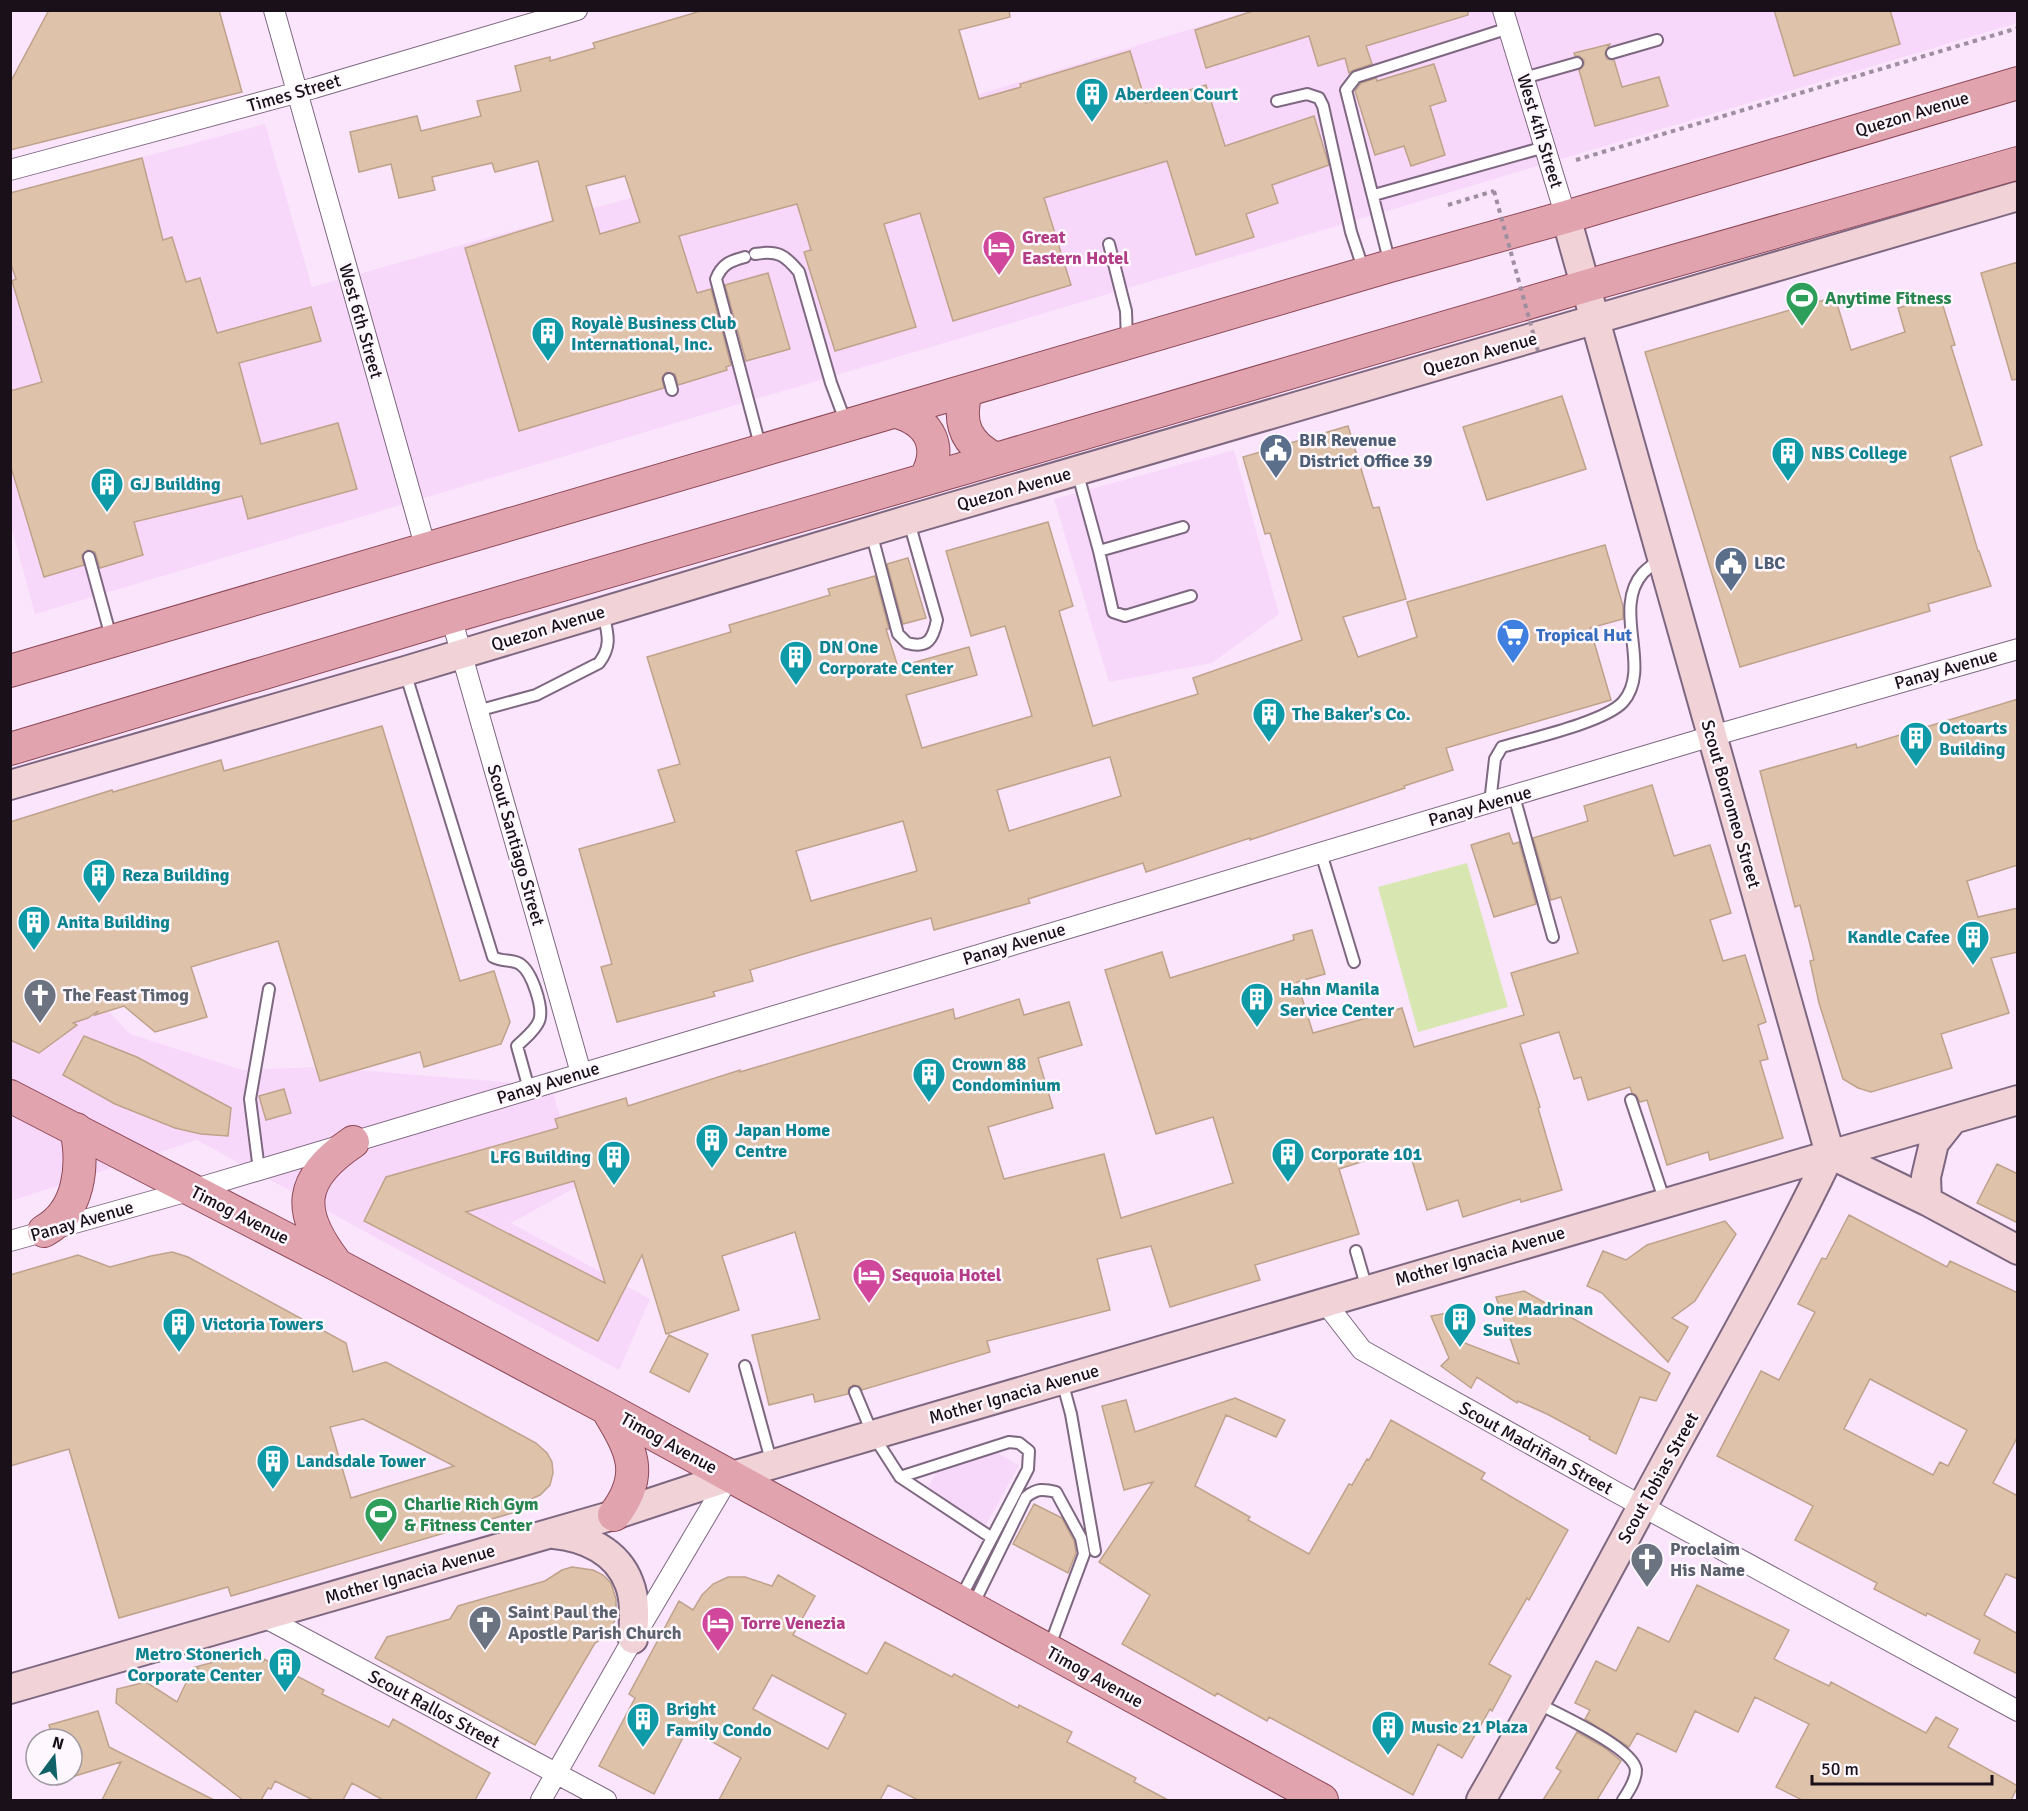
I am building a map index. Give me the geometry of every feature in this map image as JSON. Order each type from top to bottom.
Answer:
[{"type":"main road","name":"Quezon Avenue","points":[[10,671],[2018,83]]},
{"type":"main road","name":"Quezon Avenue","points":[[10,749],[451,617],[1586,286],[2018,163]]},
{"type":"main road","points":[[966,392],[963,404],[964,427],[976,447],[996,459]]},
{"type":"main road","points":[[897,412],[920,422],[928,432],[933,444],[934,456],[925,479]]},
{"type":"main road","name":"Timog Avenue","points":[[10,1096],[337,1265],[606,1408],[1322,1800]]},
{"type":"main road","points":[[44,1231],[52,1227],[65,1211],[78,1184],[80,1150],[76,1129]]},
{"type":"main road","points":[[337,1265],[316,1235],[308,1209],[309,1194],[315,1177],[323,1167],[340,1150],[353,1142]]},
{"type":"main road","points":[[606,1408],[626,1442],[633,1464],[627,1495],[614,1515]]},
{"type":"street","name":"West 6th Street","points":[[274,10],[426,549]]},
{"type":"street","name":"Times Street","points":[[10,170],[297,93],[577,10]]},
{"type":"street","name":"West 4th Street","points":[[1506,19],[1576,252]]},
{"type":"street","name":"Quezon Avenue","points":[[10,785],[2018,196]]},
{"type":"street","name":"Scout Borromeo Street","points":[[1576,252],[1830,1154]]},
{"type":"street","name":"Scout Santiago Street","points":[[451,617],[581,1073]]},
{"type":"street","name":"Panay Avenue","points":[[10,1241],[192,1190],[1712,736],[2018,649]]},
{"type":"street","name":"Mother Ignacia Avenue","points":[[10,1689],[614,1515],[772,1464],[2018,1100]]},
{"type":"street","points":[[1928,1201],[1926,1177],[1934,1143],[1953,1119]]},
{"type":"street","points":[[1830,1154],[1928,1201],[2018,1250]]},
{"type":"street","name":"Scout Tobias Street","points":[[1481,1800],[1537,1703],[1793,1231],[1830,1154]]},
{"type":"street","name":"Scout Madriñan Street","points":[[1324,1301],[1362,1350],[2018,1711]]},
{"type":"street","points":[[542,1800],[633,1639],[729,1477]]},
{"type":"street","points":[[549,1533],[588,1541],[606,1552],[615,1561],[630,1584],[633,1639]]},
{"type":"street","name":"Scout Rallos Street","points":[[262,1616],[606,1800]]},
{"type":"lane","points":[[1377,270],[1374,195],[1346,90],[1356,77],[1462,44],[1506,19]]},
{"type":"lane","points":[[1612,53],[1657,40]]},
{"type":"lane","points":[[1524,78],[1577,63]]},
{"type":"lane","points":[[1277,100],[1307,94],[1319,98],[1351,232],[1377,270]]},
{"type":"lane","points":[[1374,195],[1545,147]]},
{"type":"lane","points":[[1109,244],[1126,311],[1127,344]]},
{"type":"lane","points":[[762,450],[716,279],[720,269],[728,262],[750,255],[769,251],[778,254],[789,260],[799,272],[831,383],[847,426]]},
{"type":"lane","points":[[1077,471],[1113,612],[1125,616],[1191,596]]},
{"type":"lane","points":[[870,532],[898,633],[907,643],[921,645],[930,640],[934,634],[937,620],[908,520]]},
{"type":"lane","points":[[1099,551],[1183,526]]},
{"type":"lane","points":[[89,557],[112,641]]},
{"type":"lane","points":[[1490,803],[1495,759],[1502,747],[1598,718],[1622,703],[1631,686],[1634,665],[1630,603],[1642,574],[1661,558]]},
{"type":"lane","points":[[477,711],[536,695],[599,663],[606,654],[609,638],[603,612]]},
{"type":"lane","points":[[405,671],[493,957],[519,963],[525,968],[536,992],[541,1013],[539,1021],[517,1046],[529,1089]]},
{"type":"lane","points":[[1514,796],[1553,937]]},
{"type":"lane","points":[[1321,853],[1354,962]]},
{"type":"lane","points":[[259,1170],[250,1099],[269,989]]},
{"type":"lane","points":[[1631,1100],[1665,1202]]},
{"type":"lane","points":[[1356,1251],[1368,1289]]},
{"type":"lane","points":[[745,1366],[772,1464]]},
{"type":"lane","points":[[1062,1380],[1071,1414],[1095,1551]]},
{"type":"lane","points":[[855,1392],[873,1435],[900,1477],[992,1538]]},
{"type":"lane","points":[[900,1477],[1009,1442],[1019,1443],[1029,1451],[1028,1469],[992,1538],[965,1605]]},
{"type":"lane","points":[[965,1605],[1026,1497],[1034,1491],[1044,1489],[1056,1492],[1081,1538],[1084,1554],[1048,1651]]},
{"type":"lane","points":[[1537,1703],[1618,1747],[1632,1760],[1636,1772],[1633,1784],[1623,1800]]},
{"type":"path","points":[[1576,160],[2018,28]]},
{"type":"path","points":[[1448,205],[1494,191],[1538,351]]},
{"type":"shaded area","points":[[1249,11],[2017,11],[2017,23],[35,614],[11,526],[10,193],[265,124],[312,287],[773,158]]},
{"type":"shaded area","points":[[1234,450],[1279,614],[1212,663],[1109,682],[1054,499]]},
{"type":"shaded area","points":[[10,830],[107,1010],[130,1034],[242,1070],[321,1067],[551,1086],[580,1185],[511,1223],[650,1299],[619,1370],[197,1140],[11,1201]]},
{"type":"shaded area","points":[[998,1453],[1019,1465],[986,1525],[926,1491],[938,1469]]},
{"type":"green space","points":[[1467,863],[1508,1007],[1418,1032],[1378,887]]},
{"type":"building","points":[[49,10],[219,10],[242,92],[10,150],[10,83]]},
{"type":"building","points":[[704,10],[1009,10],[1010,17],[959,30],[979,99],[1021,87],[1020,84],[1130,51],[1146,103],[1206,85],[1225,146],[1314,116],[1329,165],[1272,185],[1278,203],[1246,214],[1254,237],[1196,255],[1167,161],[1044,198],[1071,285],[953,321],[920,213],[884,224],[916,327],[835,351],[804,252],[811,250],[797,204],[679,236],[697,293],[711,289],[731,365],[726,367],[727,370],[678,385],[675,374],[666,372],[662,378],[664,388],[519,431],[465,248],[553,221],[538,161],[495,172],[492,163],[432,177],[435,190],[399,198],[391,164],[359,172],[350,132],[417,116],[421,131],[481,116],[477,101],[521,91],[515,66],[550,57],[550,61],[595,48],[593,43]],"holes":[[[625,176],[640,222],[600,234],[586,186]]]},
{"type":"building","points":[[1256,10],[1468,10],[1468,15],[1366,46],[1372,64],[1349,73],[1345,58],[1318,66],[1309,36],[1206,68],[1195,30]]},
{"type":"building","points":[[1774,10],[1890,10],[1900,44],[1794,76]]},
{"type":"building","points":[[1610,44],[1605,54],[1607,59],[1614,60],[1622,87],[1659,77],[1668,106],[1595,126],[1579,70],[1584,65],[1584,60],[1575,56],[1574,53]]},
{"type":"building","points":[[1434,64],[1446,101],[1430,106],[1445,155],[1411,166],[1404,146],[1375,155],[1355,91],[1361,83],[1376,78],[1377,81]]},
{"type":"building","points":[[142,158],[163,240],[172,237],[186,282],[200,278],[217,333],[311,307],[321,341],[239,363],[261,444],[338,423],[357,489],[248,519],[242,496],[134,522],[143,555],[100,568],[95,552],[88,550],[82,555],[84,565],[44,577],[10,464],[10,391],[42,382],[12,281],[16,279],[10,261],[10,193]]},
{"type":"building","points":[[2018,262],[2018,379],[2012,380],[1981,273]]},
{"type":"building","points":[[768,273],[790,349],[746,361],[725,285]]},
{"type":"building","name":"NBS College","points":[[1940,296],[1955,345],[1951,346],[1982,445],[1950,457],[1991,586],[1928,604],[1930,611],[1740,667],[1645,352],[1835,297],[1851,350],[1905,332],[1898,308]]},
{"type":"building","points":[[1562,396],[1586,469],[1487,500],[1463,427]]},
{"type":"building","points":[[1348,426],[1373,508],[1379,507],[1406,599],[1343,617],[1358,657],[1417,637],[1407,602],[1605,545],[1623,606],[1623,619],[1590,628],[1611,700],[1446,748],[1453,770],[1250,840],[1250,838],[1146,872],[1143,863],[1028,899],[1030,903],[934,930],[931,918],[827,947],[750,970],[753,981],[713,992],[715,996],[617,1022],[601,967],[612,964],[579,849],[675,822],[658,770],[680,764],[647,657],[731,632],[729,625],[830,595],[828,589],[875,576],[889,629],[886,629],[898,667],[969,647],[977,675],[906,695],[922,748],[1032,716],[1005,626],[971,636],[946,551],[1048,522],[1073,606],[1059,611],[1093,726],[1198,694],[1193,678],[1302,640],[1270,533],[1265,534],[1243,457]],"holes":[[[1110,757],[1121,796],[1009,831],[997,790]],[[903,821],[917,871],[811,901],[796,851]]]},
{"type":"building","points":[[908,558],[926,618],[903,624],[887,564]]},
{"type":"building","points":[[2018,699],[2018,865],[1967,881],[1978,917],[2018,908],[2018,952],[1991,958],[2009,1013],[1941,1034],[1952,1068],[1871,1092],[1858,1088],[1843,1079],[1819,1003],[1810,961],[1814,960],[1800,905],[1795,907],[1760,771],[1856,744],[1857,748]]},
{"type":"building","points":[[382,726],[460,981],[494,971],[510,1022],[501,1044],[424,1067],[420,1052],[320,1081],[278,941],[191,967],[207,1017],[155,1032],[124,1006],[95,1015],[98,1011],[88,1018],[73,1023],[77,1025],[39,1053],[10,1040],[10,822],[112,790],[113,792],[221,760],[224,771]]},
{"type":"building","points":[[1652,785],[1674,856],[1710,845],[1731,913],[1710,920],[1723,961],[1745,955],[1766,1022],[1758,1025],[1768,1059],[1760,1061],[1783,1138],[1710,1160],[1708,1152],[1667,1165],[1647,1100],[1640,1102],[1630,1087],[1588,1100],[1581,1077],[1574,1079],[1559,1032],[1520,1044],[1540,1107],[1538,1108],[1562,1190],[1521,1202],[1520,1199],[1463,1217],[1458,1200],[1427,1210],[1408,1147],[1339,1169],[1359,1234],[1255,1265],[1260,1280],[1170,1307],[1151,1246],[1097,1259],[1110,1310],[987,1341],[990,1352],[862,1390],[859,1386],[853,1385],[849,1388],[848,1394],[815,1402],[813,1394],[769,1405],[752,1335],[820,1319],[795,1232],[722,1256],[739,1310],[666,1334],[642,1255],[598,1341],[364,1221],[386,1177],[558,1128],[555,1119],[626,1098],[628,1106],[740,1070],[740,1072],[953,1009],[955,1019],[1019,999],[1024,1015],[1069,1002],[1082,1045],[1038,1058],[1053,1108],[988,1127],[1004,1179],[1104,1154],[1121,1218],[1233,1183],[1213,1117],[1156,1134],[1105,970],[1162,952],[1170,978],[1294,940],[1293,935],[1312,930],[1325,974],[1297,982],[1313,1033],[1402,1008],[1414,1047],[1524,1015],[1511,973],[1578,953],[1561,897],[1551,900],[1533,838],[1588,821],[1584,806]],"holes":[[[574,1181],[605,1283],[466,1212]]]},
{"type":"building","points":[[1509,833],[1513,844],[1519,842],[1536,904],[1494,917],[1471,845]]},
{"type":"building","points":[[84,1036],[137,1057],[231,1108],[228,1136],[201,1134],[175,1128],[115,1104],[63,1075]]},
{"type":"building","points":[[284,1089],[291,1113],[266,1120],[259,1096]]},
{"type":"building","points":[[1997,1164],[2018,1174],[2018,1223],[1977,1203]]},
{"type":"building","points":[[1849,1215],[1947,1267],[1950,1261],[2018,1293],[2018,1436],[1993,1483],[2018,1496],[2018,1579],[2006,1574],[1984,1615],[2018,1634],[2018,1674],[1974,1653],[1980,1640],[1874,1589],[1877,1583],[1795,1540],[1813,1506],[1717,1456],[1761,1371],[1779,1380],[1815,1312],[1798,1304],[1822,1258],[1826,1259]],"holes":[[[1870,1379],[1967,1430],[1948,1466],[1940,1462],[1933,1475],[1844,1429]]]},
{"type":"building","points":[[1725,1221],[1736,1234],[1695,1301],[1672,1318],[1688,1327],[1668,1362],[1602,1293],[1587,1286],[1603,1251],[1626,1260],[1647,1245]]},
{"type":"building","points":[[172,1252],[188,1257],[346,1343],[353,1372],[386,1362],[536,1443],[547,1453],[552,1462],[553,1473],[550,1485],[540,1495],[516,1506],[519,1511],[231,1596],[228,1587],[119,1618],[69,1449],[10,1466],[10,1275],[78,1255],[110,1267]],"holes":[[[363,1419],[454,1466],[351,1498],[330,1427]]]},
{"type":"building","points":[[1524,1291],[1670,1373],[1656,1401],[1640,1397],[1616,1454],[1547,1414],[1518,1401],[1517,1403],[1477,1377],[1471,1388],[1441,1366],[1449,1358],[1431,1316],[1452,1312],[1462,1342],[1519,1364],[1496,1297]]},
{"type":"building","points":[[669,1335],[708,1354],[689,1392],[650,1372]]},
{"type":"building","points":[[1235,1398],[1285,1420],[1276,1437],[1226,1415],[1195,1486],[1250,1517],[1248,1520],[1309,1554],[1349,1484],[1352,1485],[1367,1459],[1369,1460],[1391,1420],[1485,1473],[1481,1479],[1568,1530],[1529,1600],[1527,1598],[1489,1664],[1511,1676],[1492,1711],[1490,1709],[1462,1758],[1438,1744],[1413,1795],[1269,1717],[1267,1721],[1217,1693],[1215,1696],[1122,1644],[1150,1595],[1099,1562],[1153,1482],[1124,1490],[1102,1406],[1126,1400],[1135,1432]]},
{"type":"building","points":[[1034,1504],[1062,1518],[1074,1541],[1076,1553],[1068,1573],[1013,1544]]},
{"type":"building","name":"Saint Paul the Apostle Parish Church","points":[[572,1567],[593,1570],[603,1575],[611,1583],[616,1599],[616,1617],[611,1629],[595,1643],[535,1745],[375,1658],[387,1637],[450,1619],[458,1606],[545,1581],[562,1570]]},
{"type":"building","points":[[778,1575],[815,1596],[793,1635],[867,1674],[885,1642],[952,1677],[954,1674],[1018,1708],[1019,1705],[1072,1732],[1067,1742],[1136,1778],[1134,1782],[1168,1800],[918,1800],[888,1785],[880,1800],[719,1800],[741,1758],[688,1728],[654,1794],[599,1766],[635,1698],[629,1694],[679,1601],[693,1610],[702,1595],[713,1584],[728,1577],[745,1577],[772,1586]],"holes":[[[772,1675],[846,1714],[828,1749],[753,1709]]]},
{"type":"building","points":[[1697,1585],[1789,1630],[1774,1659],[1829,1686],[1831,1682],[1926,1733],[1936,1717],[1958,1729],[1948,1747],[2018,1786],[2011,1800],[1802,1800],[1776,1787],[1809,1724],[1755,1697],[1738,1732],[1695,1711],[1676,1752],[1637,1733],[1629,1747],[1585,1719],[1590,1710],[1575,1703],[1596,1661],[1616,1671],[1638,1627],[1669,1642]]},
{"type":"building","points":[[248,1653],[324,1690],[322,1694],[389,1727],[393,1719],[490,1773],[475,1800],[383,1800],[352,1783],[343,1800],[313,1800],[275,1781],[261,1800],[243,1800],[116,1703],[117,1689],[146,1682],[177,1702],[192,1670],[198,1668],[195,1667]]},
{"type":"building","points":[[98,1711],[109,1747],[214,1800],[102,1800],[121,1762],[84,1773],[84,1727],[50,1727],[49,1725]]},
{"type":"building","points":[[1577,1732],[1605,1748],[1621,1761],[1597,1800],[1543,1800],[1561,1771],[1556,1768]]},
{"type":"place","name":"Aberdeen Court","points":[[1092,123]]},
{"type":"place","name":"Great Eastern Hotel","points":[[999,276]]},
{"type":"place","name":"Anytime Fitness","points":[[1802,327]]},
{"type":"place","name":"Royalè Business Club International, Inc.","points":[[548,362]]},
{"type":"place","name":"BIR Revenue District Office 39","points":[[1276,479]]},
{"type":"place","name":"NBS College","points":[[1788,482]]},
{"type":"place","name":"GJ Building","points":[[107,513]]},
{"type":"place","name":"LBC","points":[[1731,592]]},
{"type":"place","name":"Tropical Hut","points":[[1513,664]]},
{"type":"place","name":"DN One Corporate Center","points":[[796,686]]},
{"type":"place","name":"The Baker's Co.","points":[[1269,743]]},
{"type":"place","name":"Octoarts Building","points":[[1916,767]]},
{"type":"place","name":"Reza Building","points":[[99,904]]},
{"type":"place","name":"Anita Building","points":[[34,951]]},
{"type":"place","name":"Kandle Cafee","points":[[1973,966]]},
{"type":"place","name":"The Feast Timog","points":[[40,1024]]},
{"type":"place","name":"Hahn Manila Service Center","points":[[1257,1028]]},
{"type":"place","name":"Crown 88 Condominium","points":[[929,1103]]},
{"type":"place","name":"Japan Home Centre","points":[[712,1169]]},
{"type":"place","name":"Corporate 101","points":[[1288,1183]]},
{"type":"place","name":"LFG Building","points":[[614,1186]]},
{"type":"place","name":"Sequoia Hotel","points":[[869,1304]]},
{"type":"place","name":"One Madrinan Suites","points":[[1460,1348]]},
{"type":"place","name":"Victoria Towers","points":[[179,1353]]},
{"type":"place","name":"Landsdale Tower","points":[[273,1490]]},
{"type":"place","name":"Charlie Rich Gym & Fitness Center","points":[[381,1543]]},
{"type":"place","name":"Proclaim His Name","points":[[1647,1588]]},
{"type":"place","name":"Saint Paul the Apostle Parish Church","points":[[485,1651]]},
{"type":"place","name":"Torre Venezia","points":[[718,1652]]},
{"type":"place","name":"Metro Stonerich Corporate Center","points":[[285,1693]]},
{"type":"place","name":"Bright Family Condo","points":[[643,1748]]},
{"type":"place","name":"Music 21 Plaza","points":[[1388,1756]]}]
